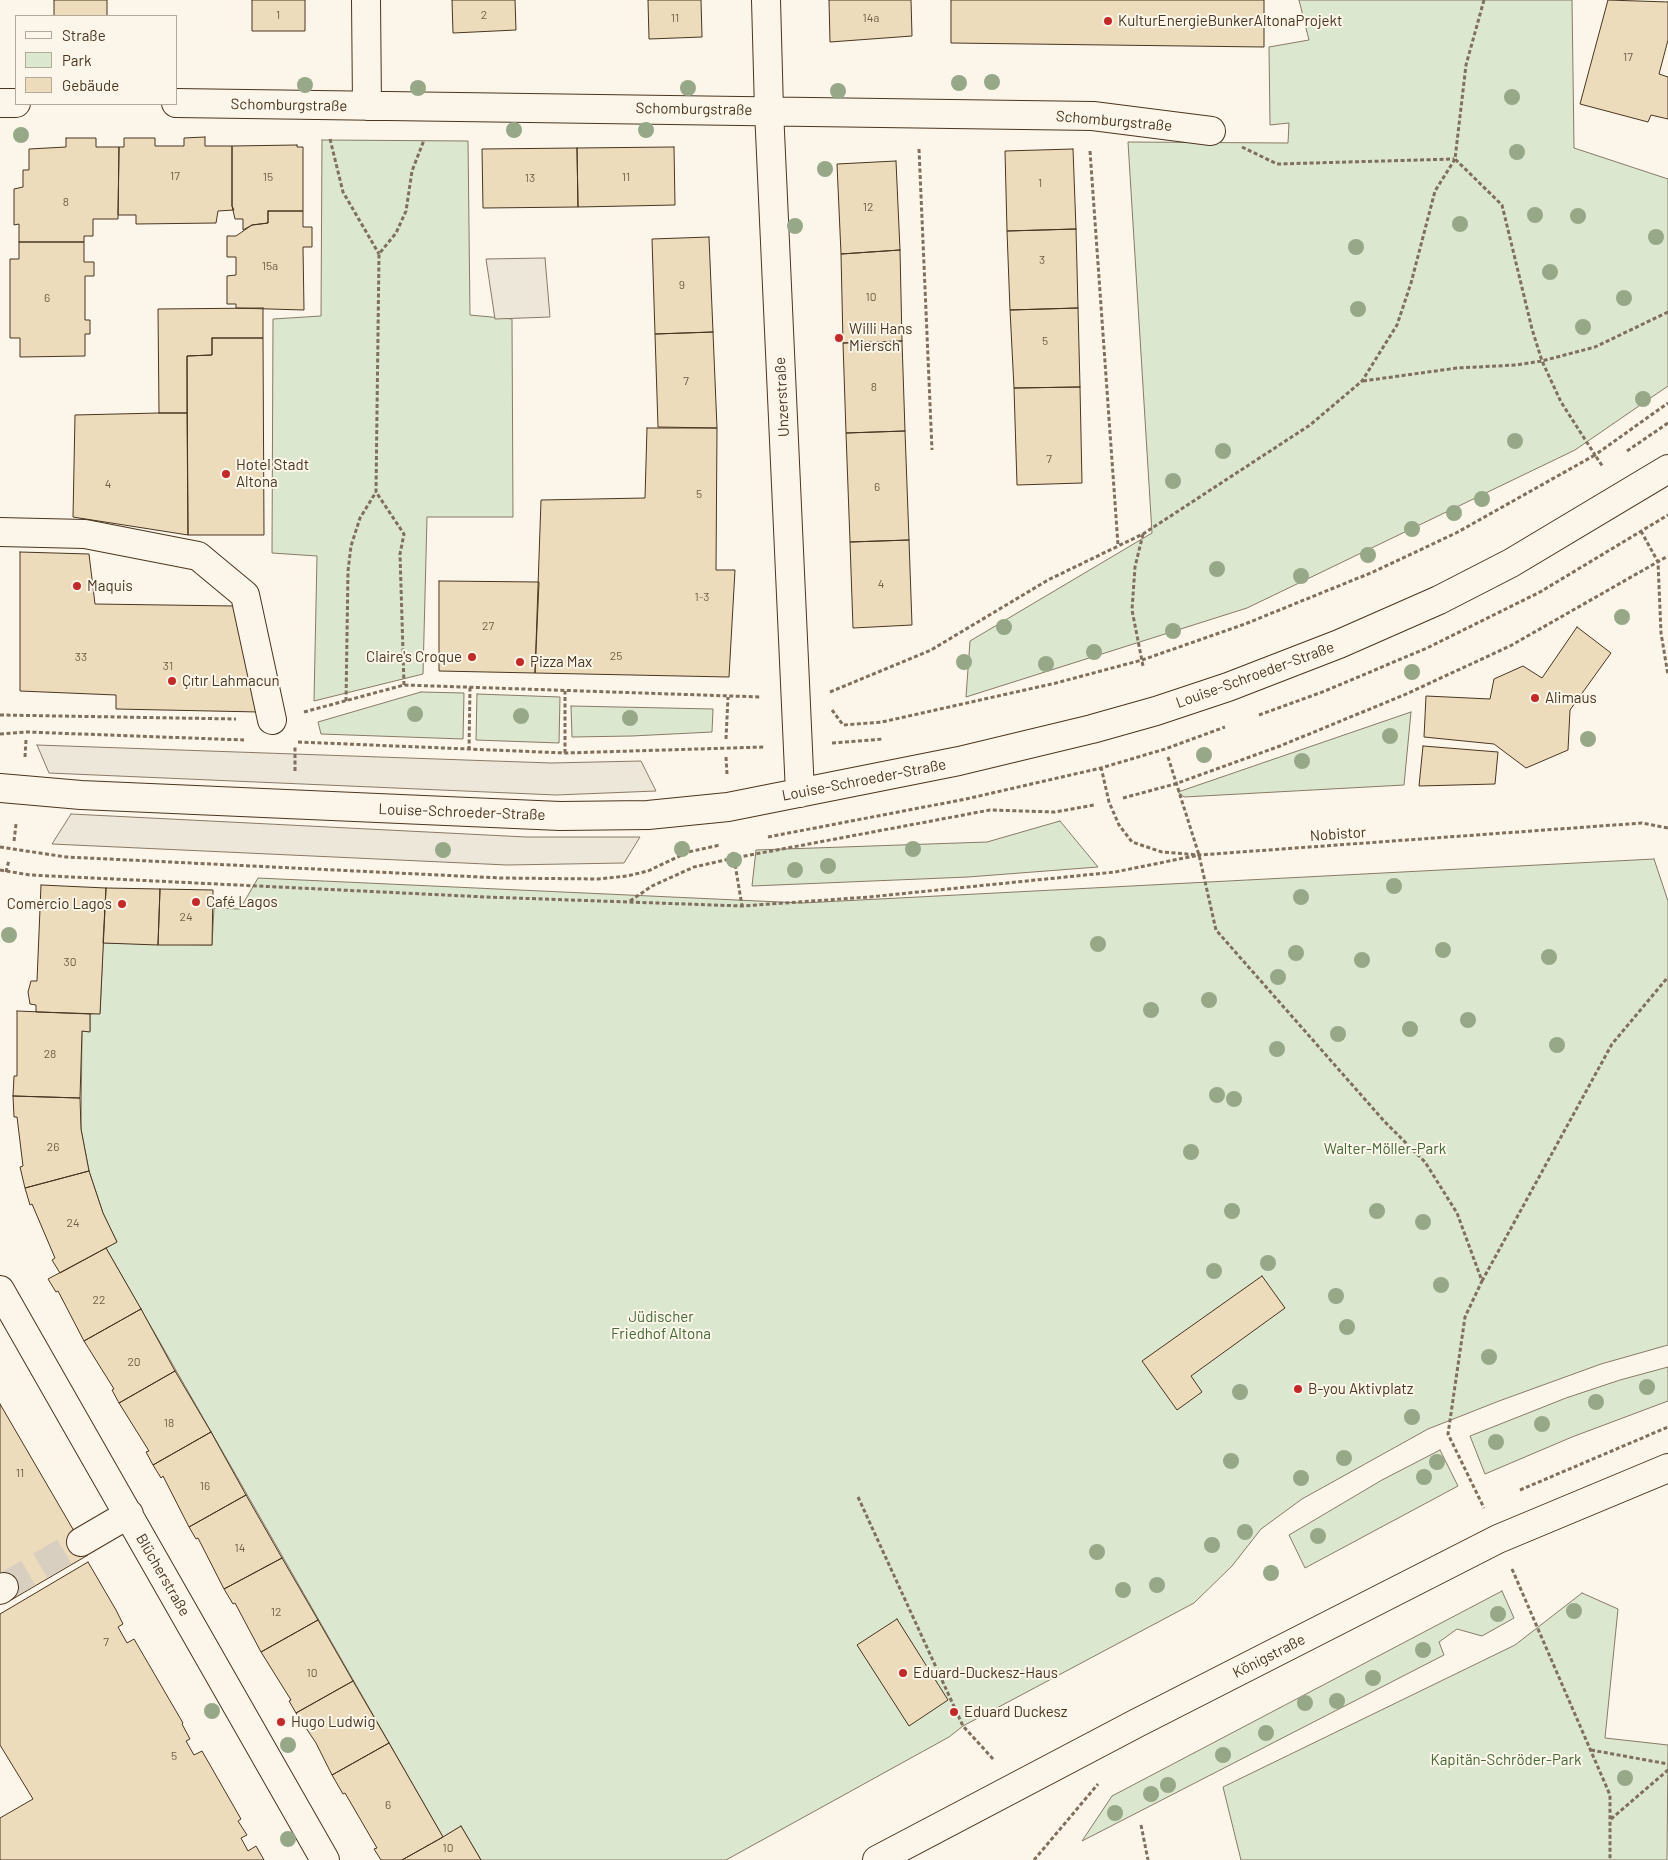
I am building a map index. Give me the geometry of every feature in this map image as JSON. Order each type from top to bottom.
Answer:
[{"type":"street","points":[[366,0],[367,106]]},
{"type":"street","name":"Unzerstraße","points":[[766,0],[769,110],[800,793]]},
{"type":"street","points":[[0,102],[15,103]]},
{"type":"street","name":"Schomburgstraße","points":[[178,104],[322,104],[1093,116],[1211,131]]},
{"type":"street","name":"Louise-Schroeder-Straße","points":[[0,788],[82,795],[294,806],[560,816],[648,815],[728,807],[959,761],[1156,712],[1210,693],[1339,644],[1439,600],[1511,563],[1668,469]]},
{"type":"street","points":[[0,532],[85,534],[198,556],[245,595],[285,725]]},
{"type":"street","name":"Blücherstraße","points":[[0,1290],[325,1860]]},
{"type":"street","name":"Königstraße","points":[[877,1860],[1498,1539],[1668,1468]]},
{"type":"street","points":[[81,1542],[129,1514]]},
{"type":"path","points":[[821,696],[931,650],[1048,580],[1143,534],[1310,425],[1362,381],[1397,325],[1411,283],[1435,191],[1455,159],[1466,65],[1484,0]]},
{"type":"path","points":[[322,104],[343,192],[379,254],[376,492],[360,518],[350,546],[346,701]]},
{"type":"path","points":[[379,254],[396,233],[406,211],[412,171],[436,107]]},
{"type":"path","points":[[917,112],[932,450]]},
{"type":"path","points":[[1093,116],[1090,149],[1118,545]]},
{"type":"path","points":[[1211,131],[1276,164],[1455,159],[1502,205],[1532,329],[1542,361],[1561,402],[1604,468]]},
{"type":"path","points":[[1362,381],[1457,368],[1516,365],[1542,361],[1594,346],[1668,312]]},
{"type":"path","points":[[826,703],[843,725],[882,722],[1056,684],[1142,660],[1245,624],[1373,572],[1456,533],[1595,455],[1668,403]]},
{"type":"path","points":[[1619,456],[1668,422]]},
{"type":"path","points":[[1596,473],[1612,462]]},
{"type":"path","points":[[376,492],[404,534],[400,554],[404,685]]},
{"type":"path","points":[[1622,498],[1658,562],[1661,633],[1668,675]]},
{"type":"path","points":[[1143,534],[1135,567],[1132,610],[1143,666]]},
{"type":"path","points":[[1122,798],[1175,784],[1280,746],[1404,695],[1510,646],[1668,556]]},
{"type":"path","points":[[0,715],[285,725],[346,701],[404,685],[764,697]]},
{"type":"path","points":[[469,750],[470,687]]},
{"type":"path","points":[[565,691],[565,753]]},
{"type":"path","points":[[726,739],[728,697]]},
{"type":"path","points":[[27,717],[27,722]]},
{"type":"path","points":[[285,725],[295,742],[294,806]]},
{"type":"path","points":[[285,725],[295,742]]},
{"type":"path","name":"Nobistor","points":[[1092,729],[1109,802],[1119,825],[1132,842],[1162,852],[1199,855],[1642,823],[1668,828]]},
{"type":"path","points":[[0,734],[27,732],[246,740]]},
{"type":"path","points":[[295,742],[565,753],[798,746],[887,738]]},
{"type":"path","points":[[1168,758],[1199,855],[1216,930],[1384,1121],[1425,1162],[1457,1213],[1482,1281]]},
{"type":"path","points":[[629,901],[652,886],[694,867],[734,858],[990,810],[1055,812],[1094,805]]},
{"type":"path","points":[[733,852],[742,906]]},
{"type":"path","points":[[0,870],[30,875],[486,897],[742,906],[850,898],[1115,872],[1199,855]]},
{"type":"path","points":[[6,872],[9,860]]},
{"type":"path","points":[[1610,1860],[1610,1794],[1498,1539],[1448,1434],[1465,1317],[1482,1281],[1612,1044],[1668,977]]},
{"type":"path","points":[[858,1498],[963,1726],[1018,1786]]},
{"type":"path","points":[[1591,1750],[1668,1764]]},
{"type":"path","points":[[1610,1820],[1668,1770]]},
{"type":"path","points":[[1034,1860],[1092,1793],[1102,1778]]},
{"type":"path","points":[[1141,1825],[1148,1860]]},
{"type":"green space","points":[[1299,0],[1572,0],[1574,148],[1668,179],[1668,386],[1575,450],[1247,608],[966,697],[970,641],[1152,533],[1128,142],[1288,143],[1289,123],[1270,125],[1269,47],[1309,40]]},
{"type":"green space","points":[[322,140],[468,141],[470,315],[512,319],[513,517],[427,517],[423,674],[314,701],[317,556],[272,553],[273,319],[321,316]]},
{"type":"green space","points":[[421,692],[464,693],[463,739],[321,734],[318,722]]},
{"type":"green space","points":[[477,694],[560,697],[559,743],[476,740]]},
{"type":"green space","points":[[571,706],[713,709],[712,732],[572,737]]},
{"type":"green space","points":[[1411,712],[1404,785],[1184,797],[1178,792]]},
{"type":"green space","points":[[1060,821],[1098,867],[968,877],[752,886],[756,850],[987,842]]},
{"type":"green space","points":[[1654,859],[1668,901],[1668,1345],[1601,1364],[1428,1429],[1302,1499],[1261,1529],[1232,1566],[1194,1603],[963,1726],[949,1737],[726,1860],[481,1860],[461,1826],[443,1837],[106,1248],[117,1242],[103,1213],[89,1171],[81,1129],[82,1031],[90,1031],[90,1014],[100,1013],[103,943],[212,945],[214,908],[240,909],[258,878],[802,903]]},
{"type":"green space","points":[[1668,1367],[1668,1401],[1572,1437],[1485,1474],[1470,1436],[1566,1398],[1620,1380]]},
{"type":"green space","points":[[1440,1450],[1458,1486],[1305,1568],[1289,1535],[1382,1480]]},
{"type":"green space","points":[[1502,1591],[1514,1618],[1482,1636],[1457,1629],[1439,1642],[1444,1655],[1082,1841],[1112,1796]]},
{"type":"green space","name":"Kapitän-Schröder-Park","points":[[1582,1593],[1618,1609],[1605,1738],[1668,1745],[1667,1860],[1241,1860],[1223,1787],[1515,1645]]},
{"type":"shaded area","points":[[545,258],[550,317],[495,319],[486,259]]},
{"type":"shaded area","points":[[37,745],[551,763],[641,761],[656,791],[556,795],[49,773]]},
{"type":"shaded area","points":[[71,814],[526,837],[640,837],[624,863],[507,865],[52,844]]},
{"type":"building","points":[[54,0],[107,0],[107,15],[54,15]]},
{"type":"building","points":[[252,0],[305,0],[305,31],[252,31]]},
{"type":"building","points":[[452,0],[515,0],[516,30],[453,33]]},
{"type":"building","points":[[648,0],[701,0],[702,37],[649,39]]},
{"type":"building","points":[[829,0],[911,0],[912,36],[830,42]]},
{"type":"building","name":"KulturEnergieBunkerAltonaProjekt","points":[[951,0],[1264,0],[1264,47],[951,43]]},
{"type":"building","points":[[1608,0],[1668,2],[1668,40],[1659,74],[1668,77],[1668,119],[1651,115],[1648,122],[1580,104]]},
{"type":"building","points":[[205,137],[205,146],[232,146],[232,206],[234,210],[218,211],[216,223],[136,224],[136,215],[118,215],[119,147],[124,147],[124,138],[155,138],[155,146],[184,146],[184,138]]},
{"type":"building","points":[[66,138],[96,138],[96,147],[119,147],[118,219],[93,219],[93,236],[84,236],[84,242],[19,242],[19,224],[14,225],[14,189],[23,187],[23,170],[29,170],[29,149],[66,147]]},
{"type":"building","points":[[297,145],[297,147],[303,147],[303,211],[268,211],[268,223],[252,225],[243,230],[243,219],[235,219],[232,206],[232,146]]},
{"type":"building","points":[[674,147],[675,205],[578,207],[577,148]]},
{"type":"building","points":[[577,148],[578,207],[483,208],[482,149]]},
{"type":"building","points":[[1073,149],[1076,229],[1007,231],[1005,151]]},
{"type":"building","points":[[896,161],[900,250],[841,254],[837,164]]},
{"type":"building","points":[[268,211],[303,211],[303,227],[312,227],[312,247],[303,247],[304,310],[236,308],[236,304],[227,304],[227,276],[236,275],[236,257],[227,257],[227,236],[236,236],[252,225],[268,223]]},
{"type":"building","points":[[1076,229],[1078,308],[1010,310],[1007,231]]},
{"type":"building","points":[[709,237],[713,332],[655,334],[652,239]]},
{"type":"building","points":[[19,242],[84,242],[84,262],[94,262],[94,276],[85,276],[85,320],[90,320],[90,334],[85,334],[85,356],[20,357],[20,338],[10,338],[10,259],[19,259]]},
{"type":"building","points":[[900,250],[902,341],[843,343],[841,254]]},
{"type":"building","points":[[263,308],[263,338],[212,338],[212,355],[187,356],[187,413],[159,413],[158,309]]},
{"type":"building","points":[[1078,308],[1080,387],[1014,388],[1010,310]]},
{"type":"building","points":[[713,332],[717,428],[658,427],[655,334]]},
{"type":"building","name":"Hotel Stadt Altona","points":[[212,338],[263,338],[264,535],[188,535],[187,356],[212,355]]},
{"type":"building","points":[[902,341],[905,431],[846,433],[843,343]]},
{"type":"building","points":[[1080,387],[1082,483],[1017,485],[1014,388]]},
{"type":"building","points":[[187,413],[188,535],[73,517],[75,415]]},
{"type":"building","points":[[647,428],[717,428],[716,570],[735,570],[729,677],[535,673],[541,500],[645,498]]},
{"type":"building","points":[[905,431],[909,540],[850,542],[846,433]]},
{"type":"building","points":[[909,540],[912,625],[853,628],[850,542]]},
{"type":"building","points":[[20,552],[89,554],[95,604],[234,606],[259,712],[116,709],[116,695],[20,691]]},
{"type":"building","points":[[439,581],[539,582],[535,673],[439,671]]},
{"type":"building","name":"Alimaus","points":[[1577,627],[1611,653],[1570,710],[1568,750],[1526,768],[1494,744],[1424,737],[1426,696],[1490,699],[1494,679],[1523,666],[1542,678]]},
{"type":"building","points":[[1423,746],[1498,752],[1495,784],[1419,786]]},
{"type":"building","points":[[41,885],[106,888],[100,1014],[36,1012],[36,1005],[30,1004],[28,992],[31,981],[37,981]]},
{"type":"building","points":[[106,888],[160,889],[158,945],[103,943]]},
{"type":"building","points":[[160,889],[213,890],[212,945],[158,945]]},
{"type":"building","points":[[17,1011],[90,1014],[90,1032],[82,1031],[80,1098],[13,1096],[14,1076],[17,1076]]},
{"type":"building","points":[[13,1096],[80,1098],[81,1129],[89,1171],[25,1188],[20,1167],[23,1166],[17,1117],[14,1117]]},
{"type":"building","points":[[89,1171],[103,1213],[117,1242],[60,1273],[52,1260],[55,1258],[32,1204],[30,1205],[25,1188]]},
{"type":"building","points":[[106,1248],[141,1309],[84,1341],[58,1291],[56,1292],[48,1279]]},
{"type":"building","points":[[1262,1276],[1285,1308],[1191,1376],[1202,1392],[1177,1410],[1142,1361]]},
{"type":"building","points":[[141,1309],[175,1371],[119,1403],[112,1390],[114,1389],[84,1341]]},
{"type":"building","points":[[175,1371],[211,1432],[153,1465],[146,1452],[149,1451],[119,1403]]},
{"type":"building","points":[[0,1404],[88,1555],[11,1600],[0,1581]]},
{"type":"building","points":[[211,1432],[246,1495],[189,1527],[163,1476],[161,1478],[153,1465]]},
{"type":"building","points":[[246,1495],[282,1558],[224,1589],[198,1538],[196,1539],[189,1527]]},
{"type":"building","points":[[282,1558],[318,1620],[261,1652],[235,1603],[233,1604],[224,1589]]},
{"type":"building","points":[[88,1562],[123,1624],[118,1627],[127,1643],[134,1639],[183,1723],[190,1739],[186,1741],[194,1755],[202,1751],[241,1819],[238,1821],[247,1835],[241,1838],[248,1851],[256,1846],[264,1860],[0,1860],[0,1818],[33,1799],[0,1745],[0,1614]]},
{"type":"building","name":"Eduard-Duckesz-Haus","points":[[897,1619],[948,1700],[909,1726],[857,1645]]},
{"type":"building","points":[[318,1620],[353,1681],[296,1713],[289,1701],[291,1700],[261,1652]]},
{"type":"building","points":[[353,1681],[389,1743],[332,1775],[316,1743],[296,1713]]},
{"type":"building","points":[[389,1743],[443,1837],[402,1860],[381,1860],[374,1849],[377,1848],[345,1793],[343,1794],[332,1775]]},
{"type":"building","points":[[461,1826],[481,1860],[402,1860],[443,1837]]},
{"type":"tunnel","points":[[4,1587],[81,1542]]},
{"type":"place","name":"KulturEnergieBunkerAltonaProjekt","points":[[1108,21]]},
{"type":"place","name":"Willi Hans Miersch","points":[[839,338]]},
{"type":"place","name":"Hotel Stadt Altona","points":[[226,474]]},
{"type":"place","name":"Maquis","points":[[77,586]]},
{"type":"place","name":"Claire's Croque","points":[[472,657]]},
{"type":"place","name":"Pizza Max","points":[[520,662]]},
{"type":"place","name":"Çıtır Lahmacun","points":[[172,681]]},
{"type":"place","name":"Alimaus","points":[[1535,698]]},
{"type":"place","name":"Café Lagos","points":[[196,902]]},
{"type":"place","name":"Comercio Lagos","points":[[122,904]]},
{"type":"place","name":"B-you Aktivplatz","points":[[1298,1389]]},
{"type":"place","name":"Eduard-Duckesz-Haus","points":[[903,1673]]},
{"type":"place","name":"Eduard Duckesz","points":[[954,1712]]},
{"type":"place","name":"Hugo Ludwig","points":[[281,1722]]},
{"type":"park label","name":"Walter-Möller-Park","points":[[1385,1149]]},
{"type":"park label","name":"Jüdischer Friedhof Altona","points":[[661,1326]]}]
